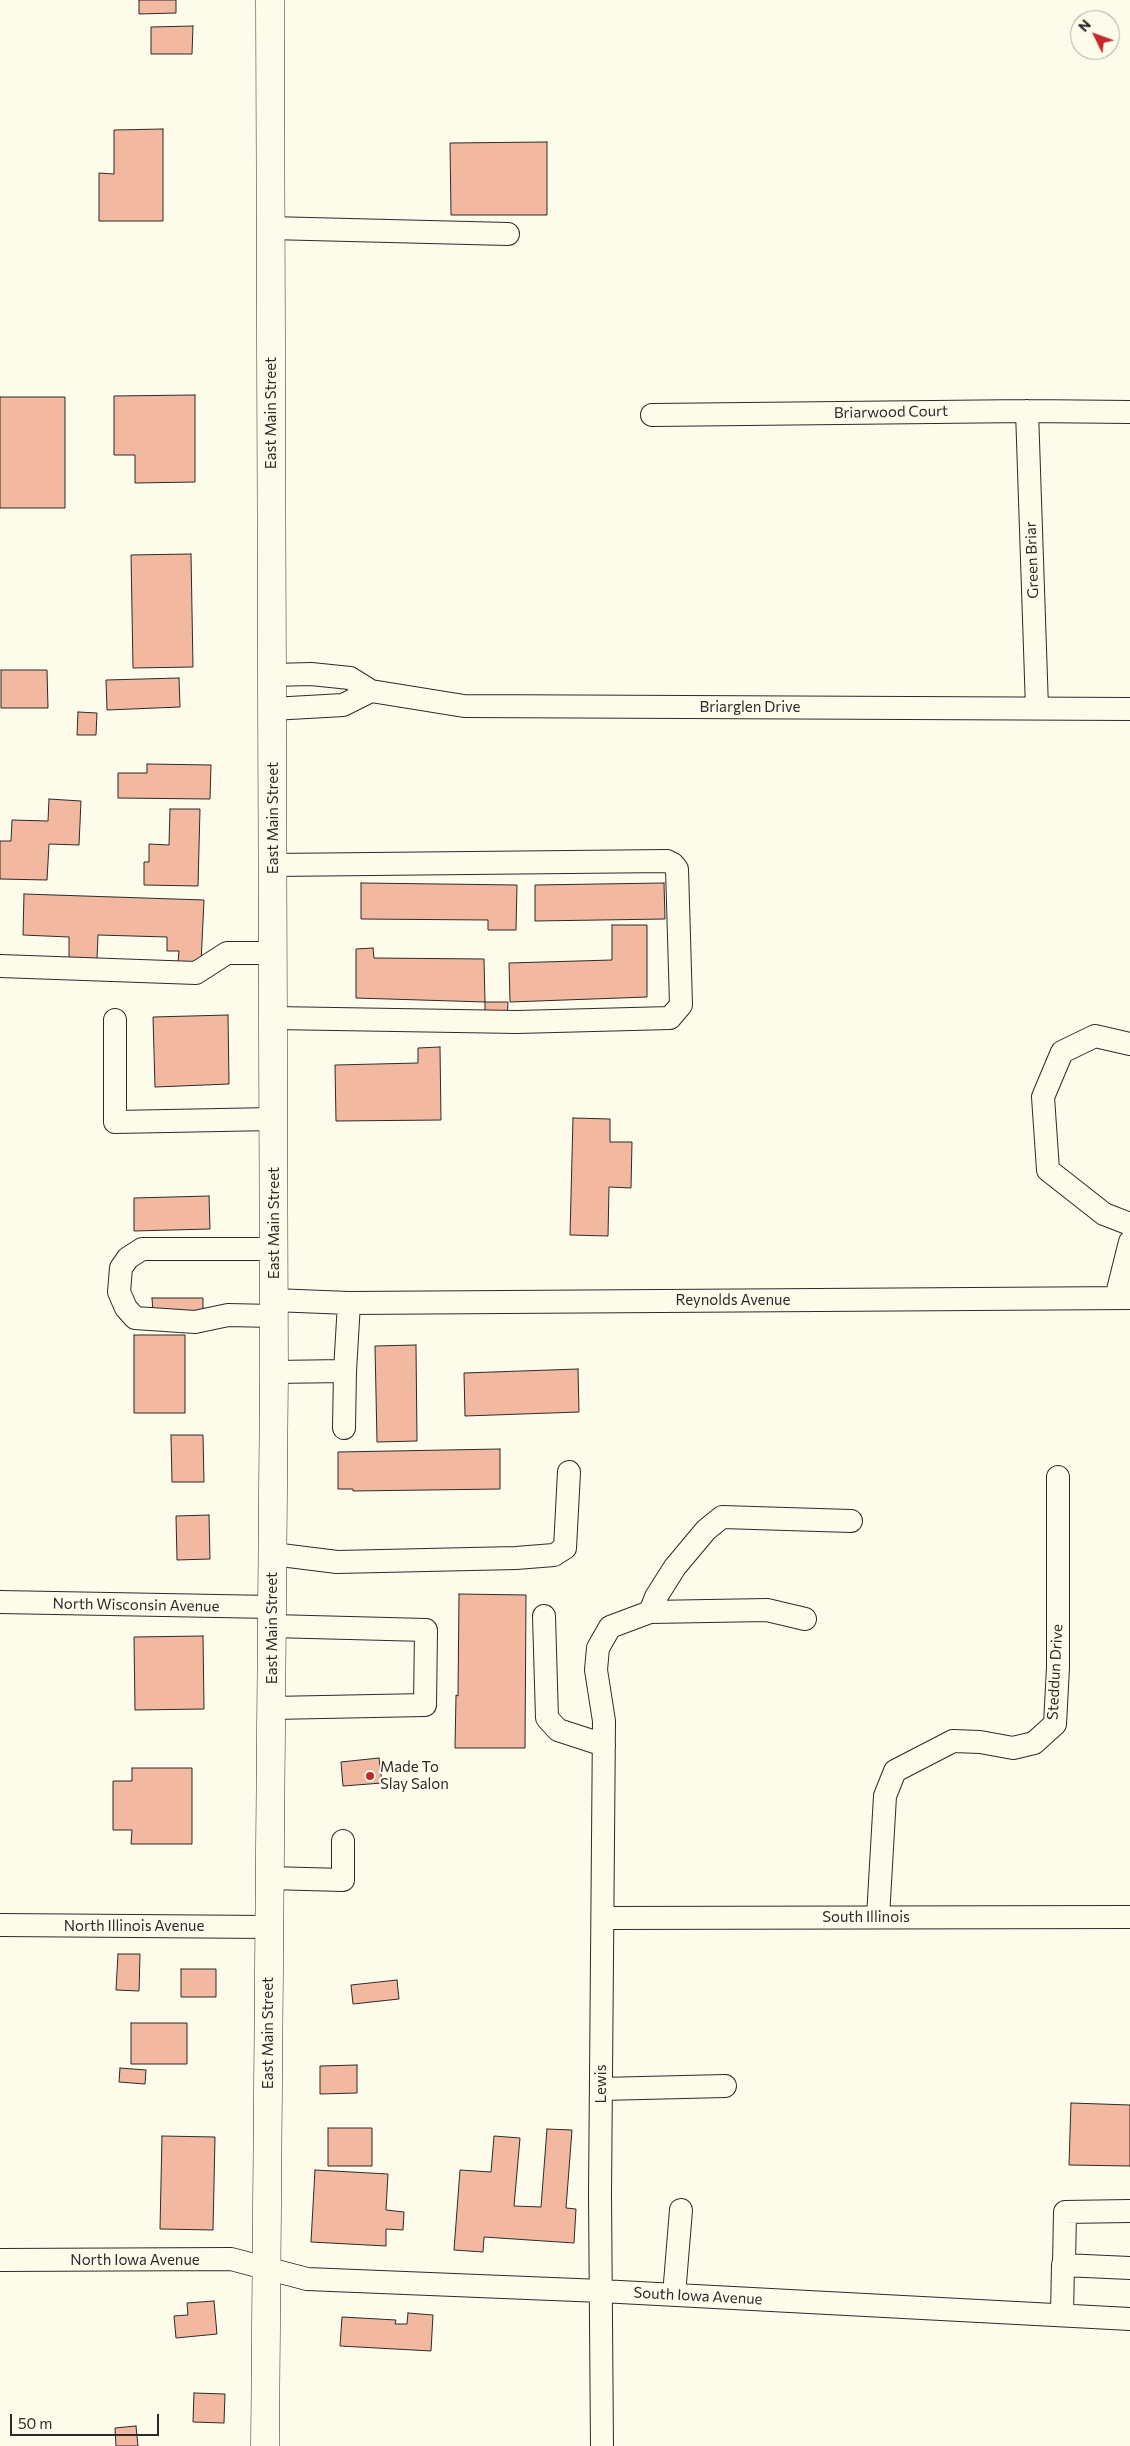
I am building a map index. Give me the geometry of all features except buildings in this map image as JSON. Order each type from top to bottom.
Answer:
[{"type":"main road","name":"East Main Street","points":[[265,2446],[268,2269],[268,1927],[272,1708],[274,1372],[270,0]]},
{"type":"street","points":[[270,228],[508,234]]},
{"type":"street","name":"Briarwood Court","points":[[652,415],[1027,411],[1130,412]]},
{"type":"street","name":"Green Briar","points":[[1027,411],[1037,708]]},
{"type":"street","name":"Briarglen Drive","points":[[272,675],[311,674],[350,678],[371,691],[464,706],[1130,709]]},
{"type":"street","points":[[272,709],[344,705],[371,691]]},
{"type":"street","points":[[273,865],[667,861],[674,864],[677,869],[680,1005],[670,1018],[517,1022],[274,1018]]},
{"type":"street","points":[[0,966],[196,973],[227,953],[274,953]]},
{"type":"street","points":[[115,1020],[115,1122],[273,1119]]},
{"type":"street","points":[[1130,1044],[1095,1036],[1062,1052],[1043,1097],[1048,1170],[1104,1214],[1130,1224]]},
{"type":"street","points":[[1123,1298],[1130,1242]]},
{"type":"street","name":"Reynolds Avenue","points":[[274,1249],[142,1249],[128,1258],[121,1268],[119,1292],[126,1308],[135,1318],[195,1322],[273,1308],[343,1303],[1123,1298]]},
{"type":"street","points":[[343,1303],[344,1428]]},
{"type":"street","points":[[274,1372],[345,1370]]},
{"type":"street","points":[[273,1554],[337,1562],[516,1558],[554,1555],[565,1548],[569,1472]]},
{"type":"street","name":"Steddun Drive","points":[[878,1917],[885,1796],[895,1771],[953,1741],[980,1742],[1014,1748],[1034,1743],[1055,1724],[1058,1668],[1058,1477]]},
{"type":"street","points":[[650,1612],[656,1597],[675,1567],[706,1530],[722,1517],[851,1521]]},
{"type":"street","name":"North Wisconsin Avenue","points":[[0,1602],[272,1616],[426,1630],[424,1706],[272,1708]]},
{"type":"street","name":"Lewis","points":[[602,2446],[601,2089],[604,1721],[596,1670],[598,1648],[610,1627],[650,1612],[767,1610],[805,1619]]},
{"type":"street","points":[[544,1616],[547,1718],[558,1730],[604,1745]]},
{"type":"street","points":[[269,1878],[343,1880],[343,1841]]},
{"type":"street","name":"South Illinois","points":[[603,1918],[1130,1917]]},
{"type":"street","name":"North Illinois Avenue","points":[[0,1926],[268,1927]]},
{"type":"street","points":[[601,2089],[725,2086]]},
{"type":"street","points":[[674,2295],[681,2210]]},
{"type":"street","points":[[1062,2315],[1065,2212],[1130,2211]]},
{"type":"street","name":"North Iowa Avenue","points":[[0,2260],[231,2259],[268,2269]]},
{"type":"street","points":[[1064,2265],[1130,2268]]},
{"type":"street","name":"South Iowa Avenue","points":[[268,2269],[307,2279],[601,2291],[1130,2318]]},
{"type":"place","name":"Made To Slay Salon","points":[[370,1776]]}]
